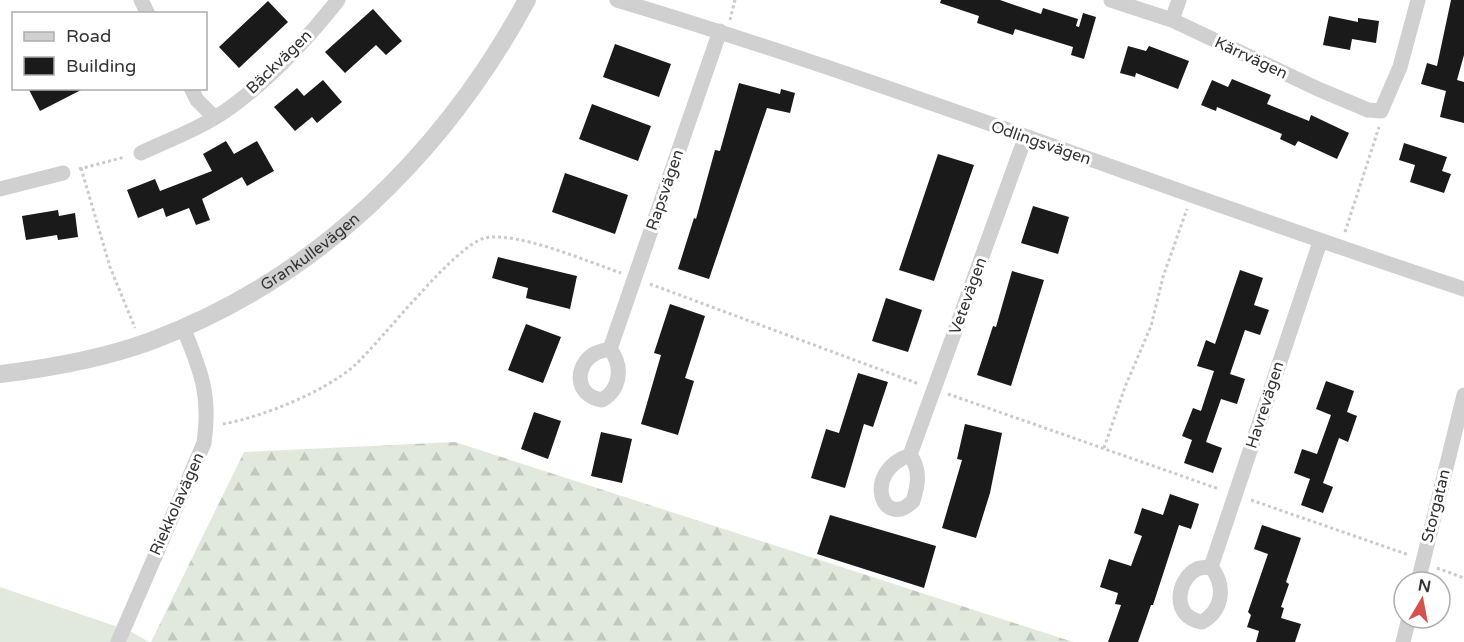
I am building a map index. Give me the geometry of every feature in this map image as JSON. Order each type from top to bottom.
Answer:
[{"type":"street","name":"Bäckvägen","points":[[141,153],[199,127],[231,107],[281,62],[339,0]]},
{"type":"street","name":"Grankullevägen","points":[[0,374],[52,367],[142,344],[208,317],[263,285],[338,234],[391,188],[437,136],[498,54],[527,0]]},
{"type":"street","name":"Odlingsvägen","points":[[617,0],[720,31],[1320,242],[1464,289]]},
{"type":"street","name":"Kärrvägen","points":[[1111,0],[1172,20],[1368,110],[1384,106]]},
{"type":"street","points":[[1172,20],[1179,0]]},
{"type":"street","points":[[1384,106],[1400,67],[1418,0]]},
{"type":"street","name":"Rapsvägen","points":[[610,349],[720,31]]},
{"type":"street","points":[[192,90],[197,100],[214,117]]},
{"type":"street","name":"Vetevägen","points":[[910,455],[1025,138]]},
{"type":"street","points":[[0,189],[63,173]]},
{"type":"street","name":"Havrevägen","points":[[1211,567],[1320,242]]},
{"type":"street","name":"Riekkolavägen","points":[[118,642],[204,443],[208,412],[201,374],[183,327]]},
{"type":"street","name":"Storgatan","points":[[1421,570],[1464,395]]},
{"type":"path","points":[[1339,248],[1378,132],[1384,106]]},
{"type":"path","points":[[63,173],[141,153]]},
{"type":"path","points":[[81,168],[110,267],[142,344]]},
{"type":"path","points":[[1104,448],[1125,387],[1151,326],[1163,277],[1192,197]]},
{"type":"path","points":[[206,427],[244,420],[305,396],[353,367],[464,250],[484,238],[509,237],[634,278],[934,390],[1423,560],[1464,578]]},
{"type":"green space","points":[[455,442],[1073,642],[151,642],[244,452]]},
{"type":"green space","points":[[0,587],[130,631],[149,642],[0,642]]},
{"type":"building","points":[[941,0],[1000,0],[1041,14],[1043,8],[1078,19],[1076,26],[1079,27],[1083,13],[1096,17],[1084,59],[1071,55],[1073,47],[1015,29],[1013,35],[977,23],[979,16],[940,3]]},
{"type":"building","points":[[1451,0],[1464,0],[1464,55],[1457,80],[1464,82],[1464,123],[1440,117],[1446,91],[1421,84],[1427,63],[1437,66]]},
{"type":"building","points":[[268,1],[288,22],[239,68],[219,47]]},
{"type":"building","points":[[373,9],[402,41],[386,55],[376,45],[345,73],[325,52]]},
{"type":"building","points":[[1329,16],[1358,22],[1358,18],[1379,21],[1376,43],[1352,39],[1350,50],[1323,45]]},
{"type":"building","points":[[615,44],[671,64],[659,97],[603,77]]},
{"type":"building","points":[[1128,46],[1146,51],[1149,46],[1189,61],[1178,89],[1136,73],[1135,77],[1120,73]]},
{"type":"building","points":[[1232,79],[1271,95],[1267,104],[1309,121],[1311,115],[1349,133],[1337,159],[1298,141],[1295,146],[1280,139],[1282,134],[1217,107],[1216,111],[1201,105],[1212,80],[1228,87]]},
{"type":"building","points":[[323,80],[342,102],[317,123],[312,117],[295,131],[274,107],[297,88],[304,96]]},
{"type":"building","points":[[739,83],[780,94],[781,89],[795,93],[790,113],[767,108],[709,279],[678,269],[694,218],[696,219],[715,150],[720,151]]},
{"type":"building","points":[[29,90],[81,90],[40,111]]},
{"type":"building","points":[[592,104],[651,126],[638,161],[579,139]]},
{"type":"building","points":[[226,141],[234,154],[257,141],[274,171],[247,186],[242,177],[202,199],[210,220],[196,225],[189,208],[166,217],[163,208],[138,218],[127,190],[155,179],[160,191],[212,171],[203,154]]},
{"type":"building","points":[[1404,143],[1447,157],[1442,171],[1451,174],[1444,193],[1410,182],[1415,165],[1399,160]]},
{"type":"building","points":[[938,154],[974,165],[934,281],[899,270]]},
{"type":"building","points":[[565,173],[628,195],[615,234],[552,212]]},
{"type":"building","points":[[1033,206],[1069,217],[1058,254],[1021,243]]},
{"type":"building","points":[[58,210],[59,216],[75,213],[78,237],[58,240],[57,235],[26,240],[22,216]]},
{"type":"building","points":[[498,257],[577,276],[570,309],[526,298],[528,288],[492,278]]},
{"type":"building","points":[[1240,270],[1263,278],[1254,305],[1269,310],[1260,335],[1245,330],[1230,374],[1245,379],[1237,404],[1221,399],[1206,442],[1222,448],[1213,473],[1184,463],[1192,440],[1182,436],[1193,408],[1201,411],[1214,371],[1197,366],[1206,340],[1215,344]]},
{"type":"building","points":[[1012,271],[1044,280],[1011,386],[977,375],[993,326],[996,327]]},
{"type":"building","points":[[886,298],[922,310],[908,352],[872,341]]},
{"type":"building","points":[[670,304],[705,316],[685,378],[694,381],[678,435],[641,424],[661,355],[654,353]]},
{"type":"building","points":[[526,324],[561,337],[543,383],[508,370]]},
{"type":"building","points":[[858,373],[888,382],[873,427],[864,424],[845,488],[811,478],[826,429],[839,433]]},
{"type":"building","points":[[1326,381],[1354,391],[1347,412],[1357,416],[1348,442],[1339,438],[1323,483],[1333,487],[1323,513],[1301,505],[1310,479],[1294,473],[1302,449],[1317,454],[1331,415],[1316,409]]},
{"type":"building","points":[[534,412],[561,421],[548,459],[521,449]]},
{"type":"building","points":[[965,424],[1002,433],[990,493],[976,538],[942,528],[962,460],[957,459]]},
{"type":"building","points":[[601,432],[632,439],[622,483],[591,476]]},
{"type":"building","points":[[1170,494],[1199,504],[1191,529],[1179,525],[1153,605],[1151,605],[1138,642],[1108,642],[1121,605],[1115,604],[1118,593],[1100,587],[1109,559],[1131,566],[1142,536],[1134,533],[1142,508],[1163,515]]},
{"type":"building","points":[[830,515],[936,546],[924,588],[817,554]]},
{"type":"building","points":[[1262,525],[1301,538],[1286,582],[1289,584],[1281,607],[1284,608],[1281,618],[1301,624],[1295,642],[1256,642],[1259,631],[1247,627],[1251,615],[1248,612],[1268,554],[1254,549]]}]
